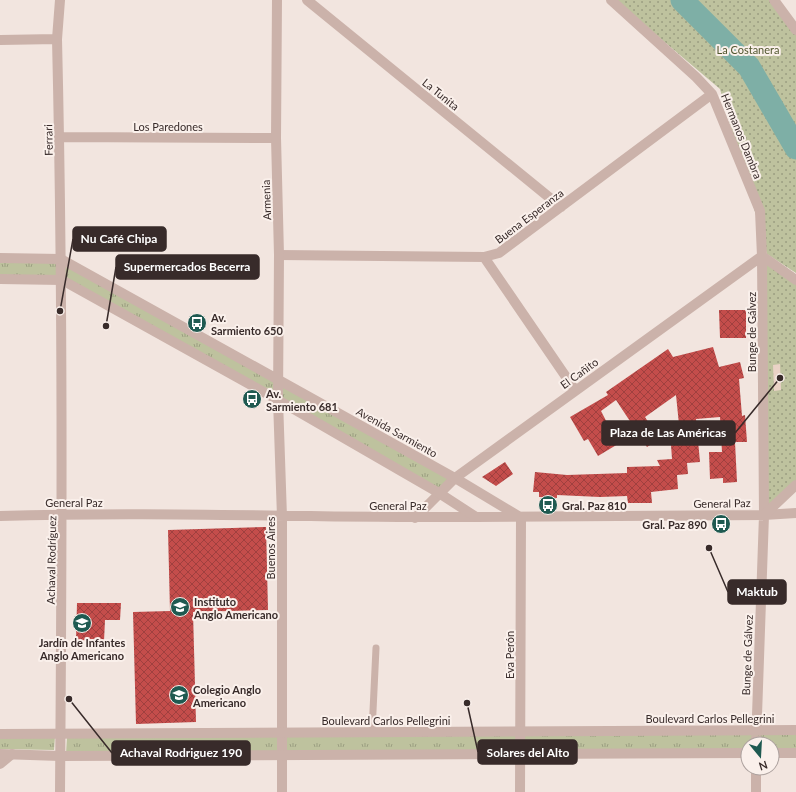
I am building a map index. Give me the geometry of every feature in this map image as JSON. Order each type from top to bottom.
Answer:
[{"type":"street","name":"Ferrari","points":[[60,0],[57,39],[62,280]]},
{"type":"street","name":"Armenia","points":[[277,0],[276,138],[280,380],[278,400]]},
{"type":"street","name":"La Tunita","points":[[307,0],[561,207]]},
{"type":"street","name":"Hermanos Dambra","points":[[611,0],[696,77],[712,94],[760,211],[762,256]]},
{"type":"street","points":[[774,0],[796,30]]},
{"type":"street","points":[[0,40],[57,39]]},
{"type":"street","name":"Buena Esperanza","points":[[279,255],[484,257],[499,254],[712,94]]},
{"type":"street","name":"Los Paredones","points":[[60,137],[276,138]]},
{"type":"street","points":[[762,256],[796,280]]},
{"type":"street","name":"El Cañito","points":[[416,518],[455,478],[762,256]]},
{"type":"street","name":"Bunge de Gálvez","points":[[757,736],[764,514],[762,256]]},
{"type":"street","points":[[484,257],[575,390]]},
{"type":"street","name":"Avenida Sarmiento","points":[[0,258],[61,259],[455,478],[521,518]]},
{"type":"street","points":[[0,279],[62,280],[278,400],[439,493],[476,517]]},
{"type":"street","name":"Achaval Rodríguez","points":[[60,792],[63,514],[62,280]]},
{"type":"street","name":"Buenos Aires","points":[[278,400],[282,517],[282,792]]},
{"type":"street","points":[[764,514],[796,485]]},
{"type":"street","name":"General Paz","points":[[0,516],[63,514],[521,518],[796,513]]},
{"type":"street","name":"Eva Perón","points":[[520,792],[521,518]]},
{"type":"street","name":"Boulevard Carlos Pellegrini","points":[[0,734],[796,730]]},
{"type":"street","points":[[0,754],[60,756],[740,752]]},
{"type":"street","points":[[780,753],[796,753]]},
{"type":"street","points":[[0,764],[12,754]]},
{"type":"street","points":[[756,776],[756,792]]},
{"type":"lane","points":[[372,732],[376,648]]},
{"type":"green space","name":"La Costanera","points":[[615,0],[772,0],[796,30],[796,273],[767,254],[720,89]]},
{"type":"green space","points":[[762,256],[796,280],[796,485],[764,515]]},
{"type":"green space","points":[[0,258],[61,259],[455,478],[439,493],[62,280],[0,279]]},
{"type":"green space","points":[[796,730],[796,752],[780,752],[780,736],[740,736],[740,753],[282,754],[283,732]]},
{"type":"green space","points":[[282,732],[280,754],[66,754],[67,737]]},
{"type":"green space","points":[[0,736],[55,736],[54,750],[0,749]]},
{"type":"shaded area","points":[[780,364],[781,390],[774,391],[773,365]]},
{"type":"building","points":[[719,310],[746,310],[746,338],[720,338]]},
{"type":"building","points":[[713,347],[719,367],[740,362],[744,378],[739,379],[742,416],[745,415],[747,442],[735,442],[737,482],[723,483],[723,478],[710,479],[709,452],[722,452],[720,417],[696,419],[700,462],[687,463],[688,474],[677,475],[678,489],[651,492],[652,503],[628,503],[627,496],[600,497],[557,495],[557,498],[539,497],[539,492],[533,492],[535,472],[567,475],[627,473],[627,467],[660,466],[657,460],[672,459],[671,445],[681,444],[676,395],[645,417],[659,439],[647,447],[616,400],[601,411],[618,444],[598,456],[588,439],[584,441],[570,417],[608,395],[606,392],[668,349],[673,357]]},
{"type":"building","points":[[505,462],[513,474],[496,486],[482,477]]},
{"type":"building","points":[[266,527],[268,610],[193,612],[196,722],[136,724],[133,612],[170,611],[168,530]]},
{"type":"building","points":[[77,603],[121,603],[120,620],[105,620],[104,641],[76,640]]},
{"type":"waterway","points":[[682,0],[749,67],[796,148]]},
{"type":"place","name":"Nu Café Chipa","points":[[60,311]]},
{"type":"place","name":"Av. Sarmiento 650","points":[[197,323]]},
{"type":"place","name":"Supermercados Becerra","points":[[106,326]]},
{"type":"place","name":"Plaza de Las Américas","points":[[780,378]]},
{"type":"place","name":"Av. Sarmiento 681","points":[[252,399]]},
{"type":"place","name":"Gral. Paz 810","points":[[548,505]]},
{"type":"place","name":"Gral. Paz 890","points":[[721,524]]},
{"type":"place","name":"Maktub","points":[[709,548]]},
{"type":"place","name":"Instituto Anglo Americano","points":[[180,607]]},
{"type":"place","name":"Jardín de Infantes Anglo Americano","points":[[82,623]]},
{"type":"place","name":"Colegio Anglo Americano","points":[[179,695]]},
{"type":"place","name":"Achaval Rodriguez 190","points":[[69,699]]},
{"type":"place","name":"Solares del Alto","points":[[467,703]]}]
